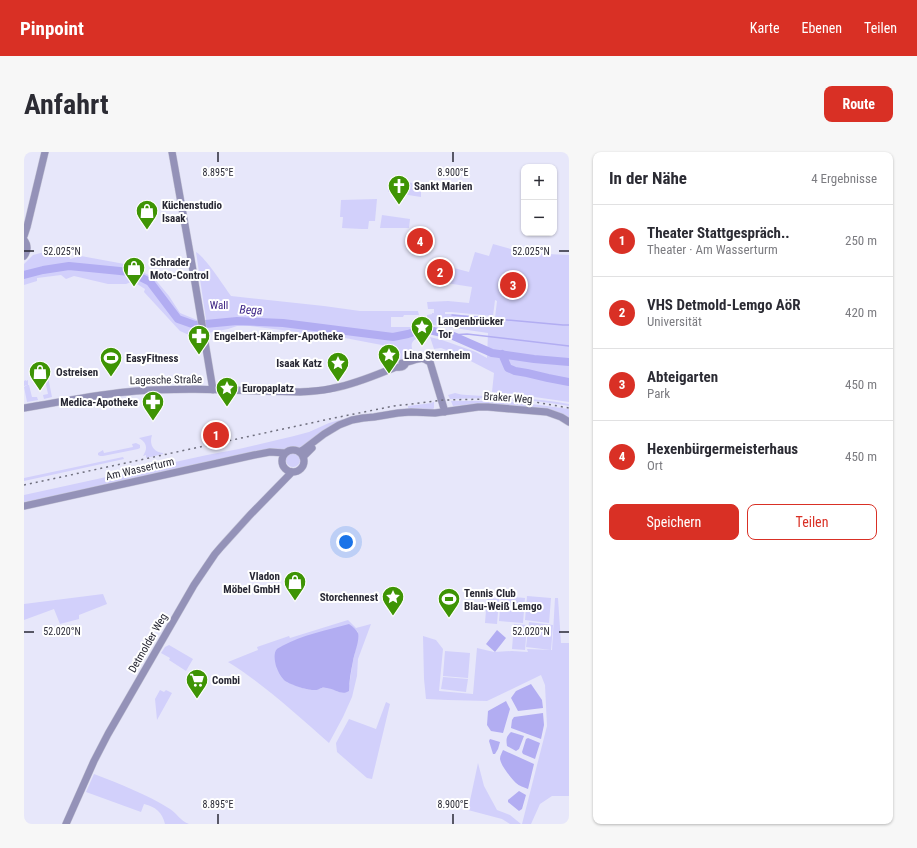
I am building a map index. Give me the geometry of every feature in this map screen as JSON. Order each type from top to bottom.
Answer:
[{"type":"street","points":[[24,236],[45,152]]},
{"type":"street","points":[[172,152],[213,390]]},
{"type":"street","points":[[24,240],[27,245],[27,249],[24,256]]},
{"type":"street","name":"Lagesche Straße","points":[[24,408],[102,395],[137,391],[321,391],[356,382],[396,367],[400,368],[405,366],[406,363],[420,358],[430,362],[445,412]]},
{"type":"street","name":"Braker Weg","points":[[445,412],[488,407],[547,412],[569,422]]},
{"type":"street","points":[[301,454],[303,450],[331,429],[358,419],[398,413],[445,412]]},
{"type":"street","points":[[262,454],[279,459],[283,465],[292,472],[299,470],[302,467],[304,460],[301,454],[292,450],[285,453],[283,456],[283,465]]},
{"type":"street","name":"Am Wasserturm","points":[[24,506],[270,452],[285,453]]},
{"type":"street","name":"Detmolder Weg","points":[[275,489],[283,474],[283,465]]},
{"type":"street","name":"Detmolder Weg","points":[[66,824],[94,761],[108,734],[194,585],[215,554],[240,525],[292,472]]},
{"type":"green space","points":[[389,180],[421,184],[421,197],[389,192]]},
{"type":"green space","points":[[377,199],[375,221],[369,221],[368,229],[342,228],[343,217],[340,217],[341,200]]},
{"type":"green space","points":[[382,215],[410,219],[409,228],[380,228]]},
{"type":"green space","points":[[493,244],[525,253],[569,255],[569,402],[492,392],[494,373],[457,354],[441,348],[434,349],[430,337],[476,352],[487,358],[488,333],[427,324],[427,315],[434,313],[434,309],[428,309],[427,302],[448,301],[469,303],[472,287],[446,283],[450,267],[469,272],[475,252],[489,256]],"holes":[[[495,300],[497,301],[495,318],[445,314],[445,312],[451,312],[493,316]]]},
{"type":"green space","points":[[67,246],[70,259],[81,256],[130,265],[154,278],[169,296],[180,313],[197,320],[200,336],[190,337],[189,335],[180,331],[144,292],[145,289],[131,282],[126,284],[108,284],[74,276],[66,279],[61,275],[37,278],[37,281],[24,285],[24,264],[33,255]]},
{"type":"green space","name":"Wall","points":[[196,252],[209,265],[231,296],[360,311],[418,311],[419,315],[391,317],[391,327],[421,327],[422,337],[412,342],[414,353],[390,364],[387,346],[345,338],[250,326],[237,326],[208,333]]},
{"type":"green space","points":[[48,377],[52,397],[44,399],[43,395],[48,394],[45,380],[39,381],[39,378]]},
{"type":"green space","points":[[28,380],[32,397],[37,397],[38,400],[27,402],[24,387],[27,385],[24,386],[24,381]]},
{"type":"green space","points":[[455,393],[544,400],[569,404],[569,406],[510,399],[450,399],[448,395]]},
{"type":"green space","points":[[451,401],[515,402],[569,409],[569,418],[543,408],[485,403],[453,406]]},
{"type":"green space","points":[[433,402],[433,409],[359,417],[298,449],[290,448],[283,451],[24,502],[24,495],[294,436],[343,419],[408,408],[408,406]]},
{"type":"green space","points":[[152,435],[151,441],[154,449],[163,454],[146,458],[146,455],[143,456],[146,451],[146,446],[139,438]]},
{"type":"green space","points":[[136,443],[140,445],[140,448],[103,456],[98,455],[98,453],[103,450],[104,453],[133,447],[132,444]]},
{"type":"green space","points":[[290,453],[296,453],[300,457],[300,463],[296,467],[290,467],[286,463],[286,457]]},
{"type":"green space","points":[[123,457],[124,459],[24,481],[24,478]]},
{"type":"green space","points":[[103,594],[107,604],[79,615],[79,619],[60,624],[54,609],[24,620],[24,604]]},
{"type":"green space","points":[[501,596],[525,598],[523,623],[499,621]]},
{"type":"green space","points":[[527,596],[551,598],[549,623],[525,620]]},
{"type":"green space","points":[[487,598],[499,599],[497,624],[485,623]]},
{"type":"green space","points":[[555,598],[558,598],[561,643],[569,643],[569,796],[552,796],[540,804],[531,824],[522,824],[547,726],[545,685],[541,675],[487,701],[426,699],[423,636],[436,640],[443,649],[439,691],[473,694],[477,648],[494,652],[528,652],[527,649],[552,650]]},
{"type":"green space","points":[[348,620],[356,628],[371,624],[358,659],[357,676],[352,697],[329,743],[268,690],[228,662],[258,650],[257,647],[289,636],[290,638]],"holes":[[[353,627],[358,632],[349,691],[339,692],[326,687],[311,690],[287,682]]]},
{"type":"green space","points":[[529,622],[553,625],[551,650],[526,647]]},
{"type":"green space","points":[[514,624],[527,625],[525,650],[512,649]]},
{"type":"green space","points":[[169,645],[193,659],[186,671],[169,660],[170,658],[161,653],[165,647]]},
{"type":"green space","points":[[445,651],[470,653],[468,678],[443,676]]},
{"type":"green space","points":[[443,677],[468,679],[466,692],[441,689]]},
{"type":"green space","points":[[160,690],[164,692],[166,690],[172,693],[157,720],[155,699]]},
{"type":"green space","points":[[386,702],[390,704],[372,779],[367,778],[337,752],[336,743],[349,719],[376,729]]},
{"type":"green space","points":[[478,763],[484,786],[497,810],[510,815],[521,824],[510,824],[502,819],[468,810]]},
{"type":"green space","points":[[94,774],[152,799],[170,809],[183,821],[189,824],[165,824],[160,813],[152,807],[144,804],[141,812],[86,792]]},
{"type":"shaded area","points":[[349,624],[358,633],[358,643],[351,672],[349,691],[341,693],[325,688],[312,690],[299,687],[286,682],[278,672],[275,662],[277,649],[306,636]]},
{"type":"shaded area","points":[[497,630],[506,638],[495,652],[486,644]]},
{"type":"shaded area","points":[[531,684],[542,700],[543,708],[518,711],[511,698],[516,691]]},
{"type":"shaded area","points":[[506,701],[510,709],[503,733],[491,731],[487,725],[488,711]]},
{"type":"shaded area","points":[[543,713],[544,725],[541,739],[511,728],[514,717]]},
{"type":"shaded area","points":[[511,732],[524,736],[519,749],[516,751],[507,746],[507,738]]},
{"type":"shaded area","points":[[528,738],[540,743],[535,759],[523,754],[522,752],[526,739]]},
{"type":"shaded area","points":[[490,739],[500,742],[495,754],[493,754],[489,741]]},
{"type":"shaded area","points":[[503,750],[534,764],[528,789],[516,783],[504,768],[500,759]]},
{"type":"shaded area","points":[[519,791],[526,795],[522,809],[519,811],[508,802],[508,800]]},
{"type":"waterway","name":"Bega","points":[[24,275],[69,266],[130,272],[150,282],[178,319],[195,325],[237,321],[283,323],[393,337],[417,331],[429,330],[451,335],[492,353],[569,362]]},
{"type":"waterway","points":[[452,315],[569,325]]},
{"type":"waterway","name":"Bega","points":[[451,335],[467,334],[569,346]]},
{"type":"waterway","name":"Bega","points":[[502,354],[508,368],[515,371],[569,382]]},
{"type":"railway","points":[[24,485],[394,406],[444,400],[490,399],[535,402],[569,408]]},
{"type":"place","name":"Sankt Marien","points":[[399,206]]},
{"type":"place","name":"Küchenstudio Isaak","points":[[147,230]]},
{"type":"place","name":"Hexenbürgermeisterhaus","points":[[420,241]]},
{"type":"place","name":"VHS Detmold-Lemgo AöR","points":[[440,272]]},
{"type":"place","name":"Abteigarten","points":[[513,285]]},
{"type":"place","name":"Schrader Moto-Control","points":[[134,288]]},
{"type":"place","name":"Langenbrücker Tor","points":[[422,346]]},
{"type":"place","name":"Engelbert-Kämpfer-Apotheke","points":[[199,356]]},
{"type":"place","name":"Lina Sternheim","points":[[389,374]]},
{"type":"place","name":"EasyFitness","points":[[111,378]]},
{"type":"place","name":"Isaak Katz","points":[[338,382]]},
{"type":"place","name":"Ostreisen","points":[[40,392]]},
{"type":"place","name":"Europaplatz","points":[[227,408]]},
{"type":"place","name":"Medica-Apotheke","points":[[153,422]]},
{"type":"place","name":"Theater Stattgespräch..","points":[[216,435]]},
{"type":"place","name":"Vladon Möbel GmbH","points":[[295,602]]},
{"type":"place","name":"Storchennest","points":[[393,616]]},
{"type":"place","name":"Tennis Club Blau-Weiß Lemgo","points":[[449,618]]},
{"type":"place","name":"Combi","points":[[197,700]]}]
